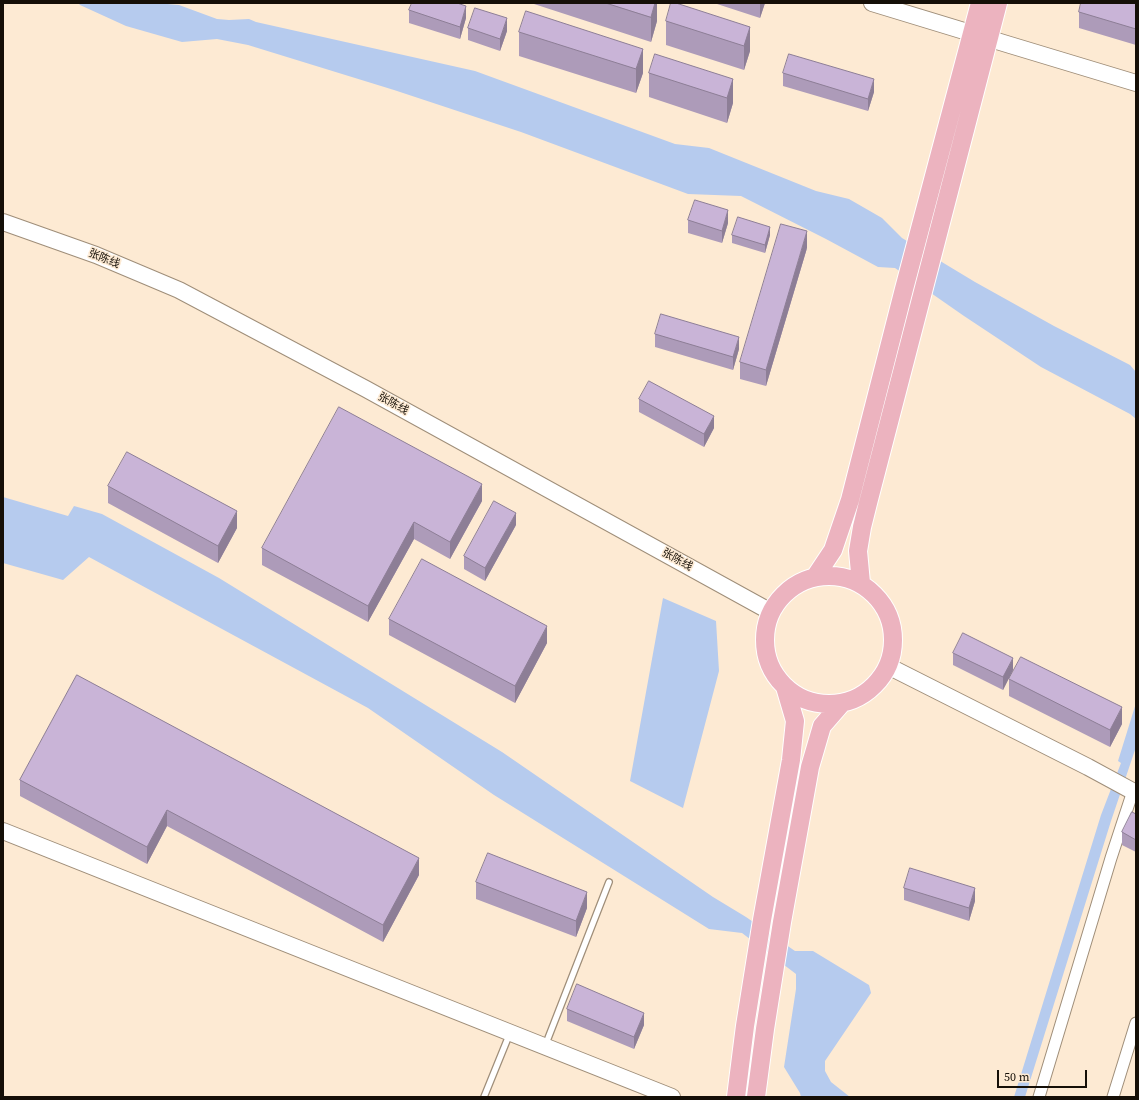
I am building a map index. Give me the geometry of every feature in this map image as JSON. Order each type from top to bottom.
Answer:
[{"type":"main road","points":[[815,577],[833,550],[850,500],[980,3]]},
{"type":"main road","points":[[861,584],[858,551],[862,527],[998,3]]},
{"type":"main road","points":[[841,576],[861,584],[878,598],[885,607],[890,617],[894,633],[893,649],[888,666],[882,678],[867,692],[842,703],[820,704],[799,697],[785,688],[775,676],[768,662],[764,643],[767,621],[777,601],[790,588],[806,579],[815,577],[841,576]]},
{"type":"main road","points":[[736,1097],[759,935],[791,760],[795,721],[785,688]]},
{"type":"main road","points":[[756,1097],[764,1029],[810,767],[822,726],[842,703]]},
{"type":"street","points":[[872,3],[1136,83]]},
{"type":"street","name":"张陈线","points":[[3,222],[96,255],[179,290],[366,389],[771,612]]},
{"type":"street","points":[[888,666],[1135,792],[1111,858],[1039,1097]]},
{"type":"street","points":[[3,831],[672,1097]]},
{"type":"street","points":[[1113,1097],[1136,1023]]},
{"type":"lane","points":[[545,1046],[609,882]]},
{"type":"lane","points":[[484,1097],[510,1033]]},
{"type":"water","points":[[78,3],[156,3],[179,5],[217,19],[249,19],[256,22],[475,71],[675,144],[709,148],[816,191],[849,199],[882,218],[902,238],[975,282],[1054,326],[1130,365],[1136,372],[1136,419],[1130,414],[1041,367],[895,268],[878,267],[741,196],[688,194],[521,132],[394,90],[248,45],[217,39],[182,42],[126,26]]},
{"type":"water","points":[[3,497],[68,516],[74,506],[102,514],[219,578],[502,752],[713,897],[746,917],[795,951],[813,951],[869,985],[871,993],[825,1061],[825,1071],[831,1082],[850,1097],[801,1097],[784,1067],[796,989],[796,974],[742,933],[709,929],[494,795],[368,708],[89,557],[63,580],[3,563]]},
{"type":"water","points":[[663,598],[716,621],[719,671],[683,808],[630,781]]},
{"type":"water","points":[[1136,703],[1136,747],[1111,821],[1025,1097],[1014,1097],[1101,815],[1121,763],[1118,761]]},
{"type":"building","points":[[412,3],[457,3],[466,6],[460,27],[409,10]]},
{"type":"building","points":[[606,3],[655,3],[651,17]]},
{"type":"building","points":[[671,3],[676,3],[750,27],[744,46],[666,21]]},
{"type":"building","points":[[1081,3],[1136,3],[1136,29],[1079,12]]},
{"type":"building","points":[[475,8],[507,18],[500,39],[468,28]]},
{"type":"building","points":[[526,11],[643,49],[636,69],[519,32]]},
{"type":"building","points":[[655,54],[733,79],[727,98],[649,73]]},
{"type":"building","points":[[789,54],[874,79],[868,99],[783,73]]},
{"type":"building","points":[[695,200],[728,210],[722,231],[688,220]]},
{"type":"building","points":[[738,217],[770,227],[765,245],[732,235]]},
{"type":"building","points":[[781,224],[807,231],[766,370],[740,362]]},
{"type":"building","points":[[661,314],[739,337],[733,357],[655,334]]},
{"type":"building","points":[[649,381],[714,416],[704,434],[639,399]]},
{"type":"building","points":[[339,407],[482,484],[450,542],[414,522],[368,606],[262,548]]},
{"type":"building","points":[[127,452],[237,511],[218,546],[108,486]]},
{"type":"building","points":[[494,501],[516,513],[485,568],[464,556]]},
{"type":"building","points":[[422,559],[547,626],[515,686],[389,619]]},
{"type":"building","points":[[963,633],[1013,658],[1003,677],[953,653]]},
{"type":"building","points":[[1021,657],[1122,707],[1110,730],[1009,679]]},
{"type":"building","points":[[77,675],[419,858],[383,925],[167,810],[147,847],[20,780]]},
{"type":"building","points":[[1132,812],[1136,814],[1136,840],[1122,832]]},
{"type":"building","points":[[488,853],[587,892],[576,921],[476,882]]},
{"type":"building","points":[[910,868],[975,888],[969,908],[904,888]]},
{"type":"building","points":[[577,984],[644,1013],[634,1037],[567,1009]]}]
